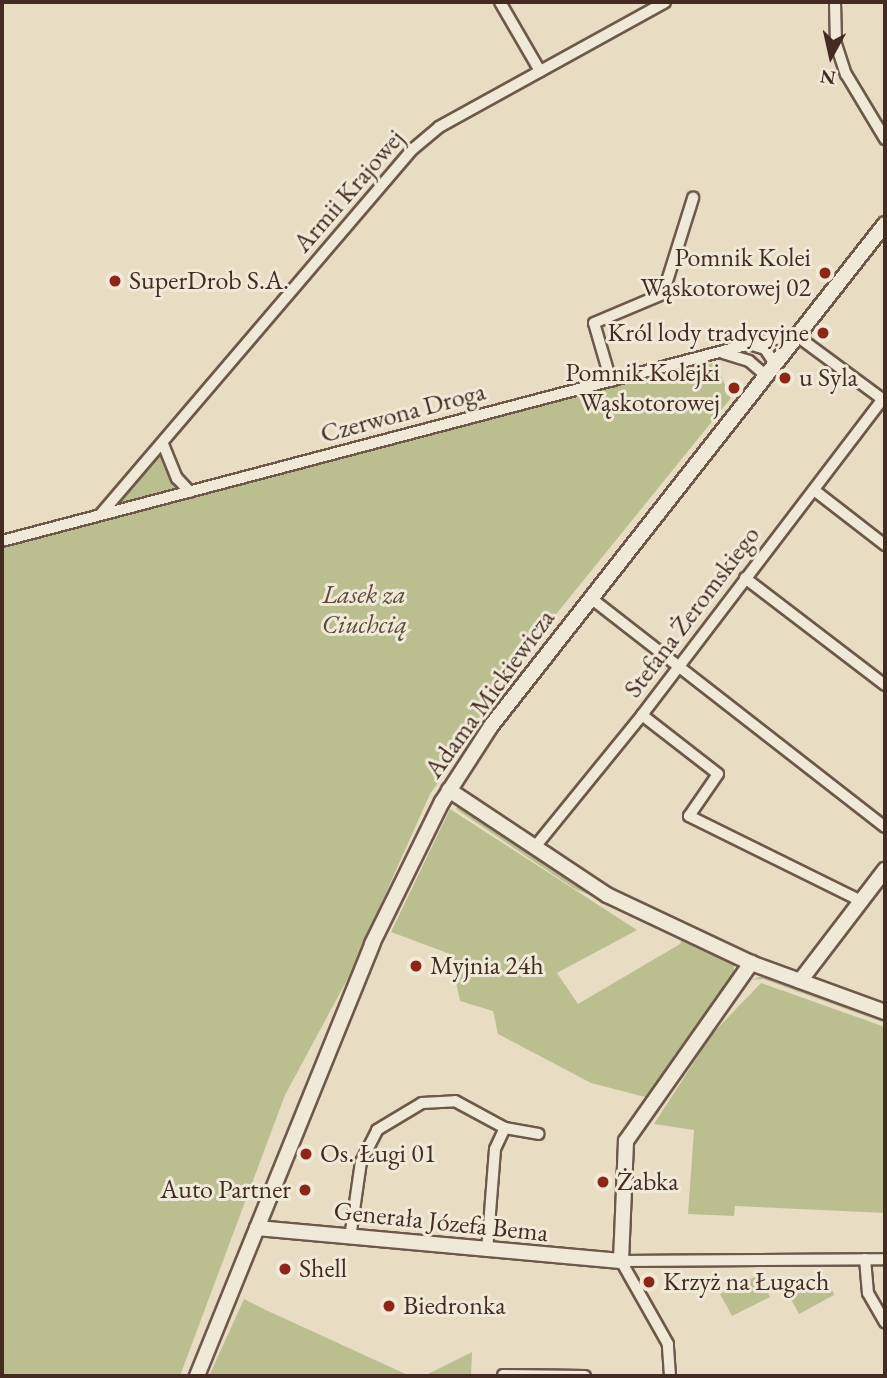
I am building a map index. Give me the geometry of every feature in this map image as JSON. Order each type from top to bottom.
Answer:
[{"type":"main road","name":"Adama Mickiewicza","points":[[197,1376],[373,944],[449,790],[491,726],[885,224]]},
{"type":"main road","points":[[449,790],[607,895],[751,963],[885,1012]]},
{"type":"main road","points":[[800,981],[885,870]]},
{"type":"main road","points":[[621,1261],[626,1141],[751,963]]},
{"type":"main road","name":"Generała Józefa Bema","points":[[257,1227],[486,1251],[621,1261]]},
{"type":"street","points":[[500,2],[540,71]]},
{"type":"street","name":"Armii Krajowej","points":[[100,515],[413,149],[439,127],[665,2]]},
{"type":"street","points":[[835,2],[836,44],[873,121],[885,139]]},
{"type":"street","points":[[873,121],[885,113]]},
{"type":"street","points":[[611,381],[594,323],[663,294],[693,198]]},
{"type":"street","points":[[797,336],[884,401]]},
{"type":"street","name":"Czerwona Droga","points":[[2,541],[749,344],[797,336]]},
{"type":"street","points":[[749,344],[765,349],[771,370]]},
{"type":"street","points":[[720,353],[771,370]]},
{"type":"street","name":"Stefana Żeromskiego","points":[[534,848],[642,715],[884,401]]},
{"type":"street","points":[[163,444],[177,478],[190,492]]},
{"type":"street","points":[[814,491],[885,545]]},
{"type":"street","points":[[745,578],[885,685]]},
{"type":"street","points":[[592,599],[680,663],[885,827]]},
{"type":"street","points":[[642,715],[718,774],[689,816],[861,901]]},
{"type":"street","points":[[350,1238],[361,1162],[377,1130],[422,1103],[455,1101],[505,1128],[538,1134]]},
{"type":"street","points":[[486,1251],[495,1149],[505,1128]]},
{"type":"street","points":[[864,1259],[868,1293],[885,1323]]},
{"type":"street","name":"Generała Józefa Bema","points":[[621,1261],[885,1259]]},
{"type":"street","points":[[621,1261],[668,1344],[670,1376]]},
{"type":"street","points":[[503,1375],[585,1376]]},
{"type":"green space","name":"Lasek za Ciuchcią","points":[[715,363],[731,398],[553,618],[430,794],[347,980],[285,1095],[180,1376],[2,1376],[2,541],[100,515],[163,444],[190,492],[611,381]]},
{"type":"green space","points":[[460,803],[624,909],[575,889],[456,809]]},
{"type":"green space","points":[[450,809],[637,930],[557,973],[578,1004],[680,944],[683,936],[734,964],[734,976],[649,1098],[591,1083],[498,1034],[493,1011],[460,1001],[450,954],[391,932]]},
{"type":"green space","points":[[762,976],[871,1013],[885,1023],[763,979],[751,980]]},
{"type":"green space","points":[[761,983],[885,1027],[885,1213],[735,1206],[734,1216],[688,1214],[694,1130],[654,1124],[712,1034]]},
{"type":"green space","points":[[759,1275],[770,1297],[732,1316],[720,1294]]},
{"type":"green space","points":[[781,1281],[831,1287],[834,1295],[799,1314]]},
{"type":"green space","points":[[244,1299],[268,1311],[410,1376],[209,1376]]},
{"type":"green space","points":[[472,1352],[471,1376],[424,1376]]},
{"type":"place","name":"Pomnik Kolei Wąskotorowej 02","points":[[825,273]]},
{"type":"place","name":"SuperDrob S.A.","points":[[115,281]]},
{"type":"place","name":"Król lody tradycyjne","points":[[823,333]]},
{"type":"place","name":"u Syla","points":[[785,378]]},
{"type":"place","name":"Pomnik Kolejki Wąskotorowej","points":[[734,388]]},
{"type":"place","name":"Myjnia 24h","points":[[416,966]]},
{"type":"place","name":"Os. Ługi 01","points":[[306,1154]]},
{"type":"place","name":"Żabka","points":[[603,1182]]},
{"type":"place","name":"Auto Partner","points":[[305,1190]]},
{"type":"place","name":"Shell","points":[[285,1269]]},
{"type":"place","name":"Krzyż na Ługach","points":[[649,1282]]},
{"type":"place","name":"Biedronka","points":[[389,1306]]}]
